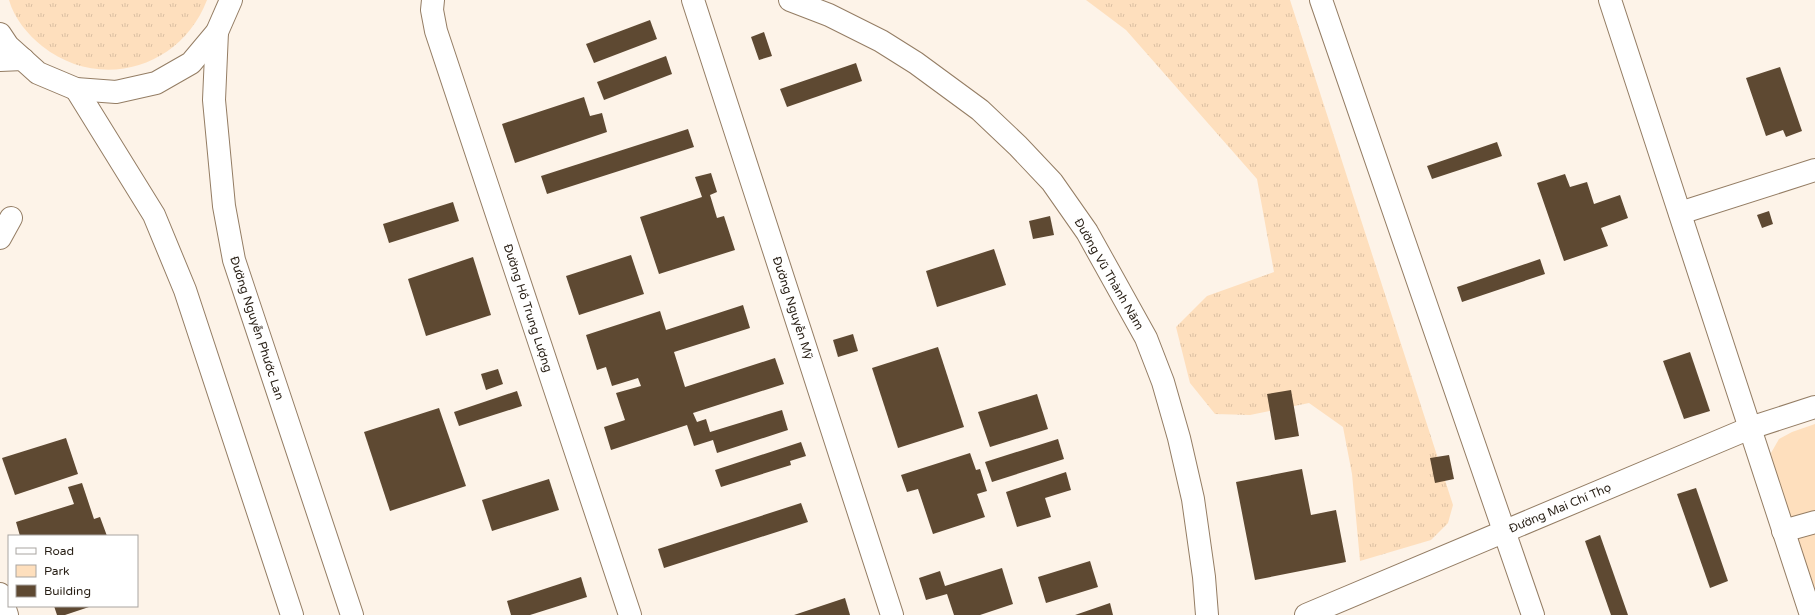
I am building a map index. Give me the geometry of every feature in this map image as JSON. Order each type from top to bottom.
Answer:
[{"type":"street","points":[[0,34],[8,46],[38,73],[76,89],[116,92],[156,83],[191,63],[217,32],[231,0]]},
{"type":"street","name":"Đường Hồ Trung Lượng","points":[[433,0],[432,10],[436,31],[630,615]]},
{"type":"street","name":"Đường Nguyễn Mỹ","points":[[693,0],[892,615]]},
{"type":"street","name":"Đường Vũ Thành Năm","points":[[790,0],[829,15],[881,41],[916,63],[980,110],[1018,146],[1052,182],[1087,232],[1146,338],[1162,382],[1179,438],[1193,499],[1204,577],[1207,615]]},
{"type":"street","points":[[1321,0],[1533,615]]},
{"type":"street","points":[[1610,0],[1811,615]]},
{"type":"street","name":"Đường Nguyễn Phước Lan","points":[[217,32],[214,100],[224,206],[234,260],[352,615]]},
{"type":"street","points":[[0,60],[23,60]]},
{"type":"street","points":[[76,89],[154,215],[185,290],[292,615]]},
{"type":"street","points":[[1680,213],[1815,170]]},
{"type":"street","points":[[0,238],[11,218]]},
{"type":"street","name":"Đường Mai Chí Thọ","points":[[1306,615],[1750,428],[1815,407]]},
{"type":"street","points":[[1783,531],[1815,522]]},
{"type":"street","points":[[0,594],[7,615]]},
{"type":"green space","points":[[9,0],[207,0],[195,23],[178,42],[159,57],[136,66],[113,70],[89,68],[65,60],[42,46],[22,26],[11,7]]},
{"type":"green space","points":[[1086,0],[1290,0],[1453,505],[1448,523],[1431,540],[1360,561],[1352,474],[1343,427],[1309,403],[1250,415],[1215,414],[1190,383],[1176,327],[1207,296],[1274,272],[1257,179],[1126,30]]},
{"type":"green space","points":[[1815,424],[1815,599],[1776,476],[1771,453],[1779,439],[1792,432]]},
{"type":"building","points":[[650,20],[657,39],[594,63],[586,44]]},
{"type":"building","points":[[764,32],[772,56],[759,60],[751,37]]},
{"type":"building","points":[[666,56],[672,74],[604,100],[597,82]]},
{"type":"building","points":[[856,63],[862,81],[787,107],[780,89]]},
{"type":"building","points":[[1780,67],[1802,131],[1786,137],[1783,130],[1766,136],[1746,78]]},
{"type":"building","points":[[584,97],[590,116],[602,113],[607,132],[515,163],[502,124]]},
{"type":"building","points":[[688,129],[694,147],[547,194],[541,176]]},
{"type":"building","points":[[1497,142],[1502,156],[1432,179],[1427,166]]},
{"type":"building","points":[[711,173],[717,192],[710,195],[717,218],[724,216],[735,250],[659,274],[640,217],[702,197],[695,177]]},
{"type":"building","points":[[1565,174],[1570,187],[1587,182],[1594,204],[1620,195],[1628,218],[1601,228],[1608,246],[1564,261],[1537,183]]},
{"type":"building","points":[[453,202],[459,221],[389,243],[383,224]]},
{"type":"building","points":[[1769,211],[1773,224],[1762,228],[1757,215]]},
{"type":"building","points":[[1050,216],[1054,235],[1033,239],[1029,221]]},
{"type":"building","points":[[994,249],[1006,285],[937,307],[926,271]]},
{"type":"building","points":[[631,255],[644,294],[579,315],[566,276]]},
{"type":"building","points":[[473,257],[491,315],[426,336],[408,279]]},
{"type":"building","points":[[1540,259],[1545,274],[1462,302],[1457,287]]},
{"type":"building","points":[[743,305],[750,328],[674,352],[685,387],[775,358],[784,384],[693,413],[697,422],[706,419],[710,432],[782,410],[788,430],[717,453],[713,440],[694,446],[687,425],[611,450],[604,427],[625,420],[616,393],[641,386],[638,378],[612,386],[606,367],[597,370],[586,335],[660,311],[666,330]]},
{"type":"building","points":[[853,334],[858,351],[838,357],[833,340]]},
{"type":"building","points":[[938,347],[964,427],[898,448],[872,368]]},
{"type":"building","points":[[1690,352],[1710,411],[1684,419],[1663,361]]},
{"type":"building","points":[[498,369],[503,384],[486,390],[481,374]]},
{"type":"building","points":[[1291,390],[1299,436],[1275,440],[1267,394]]},
{"type":"building","points":[[517,391],[522,406],[459,426],[454,412]]},
{"type":"building","points":[[1037,394],[1048,429],[990,447],[978,412]]},
{"type":"building","points":[[439,408],[466,486],[390,511],[364,432]]},
{"type":"building","points":[[66,438],[78,474],[15,495],[2,458]]},
{"type":"building","points":[[1058,439],[1064,459],[992,482],[985,462]]},
{"type":"building","points":[[801,442],[806,456],[790,461],[791,465],[721,487],[715,470]]},
{"type":"building","points":[[970,453],[976,470],[980,469],[987,491],[977,494],[985,517],[933,534],[918,489],[907,492],[901,475]]},
{"type":"building","points":[[1449,455],[1454,479],[1435,483],[1430,458]]},
{"type":"building","points":[[1302,469],[1311,515],[1336,510],[1346,562],[1255,580],[1236,482]]},
{"type":"building","points":[[1066,472],[1071,490],[1045,498],[1051,517],[1017,527],[1006,492]]},
{"type":"building","points":[[549,479],[559,510],[492,531],[482,500]]},
{"type":"building","points":[[82,483],[94,519],[100,517],[107,535],[20,535],[16,522],[74,504],[68,487]]},
{"type":"building","points":[[1696,488],[1728,581],[1710,588],[1677,494]]},
{"type":"building","points":[[801,503],[808,522],[664,568],[658,549]]},
{"type":"building","points":[[1600,535],[1628,615],[1611,615],[1585,541]]},
{"type":"building","points":[[1090,561],[1098,587],[1046,603],[1038,577]]},
{"type":"building","points":[[1002,568],[1013,604],[980,615],[954,615],[947,594],[926,600],[919,578],[940,571],[945,586]]},
{"type":"building","points":[[581,577],[587,597],[530,615],[511,615],[507,601]]},
{"type":"building","points":[[845,598],[850,615],[794,615]]},
{"type":"building","points":[[1110,603],[1113,615],[1075,615]]},
{"type":"building","points":[[54,607],[89,607],[65,615],[57,615]]}]
